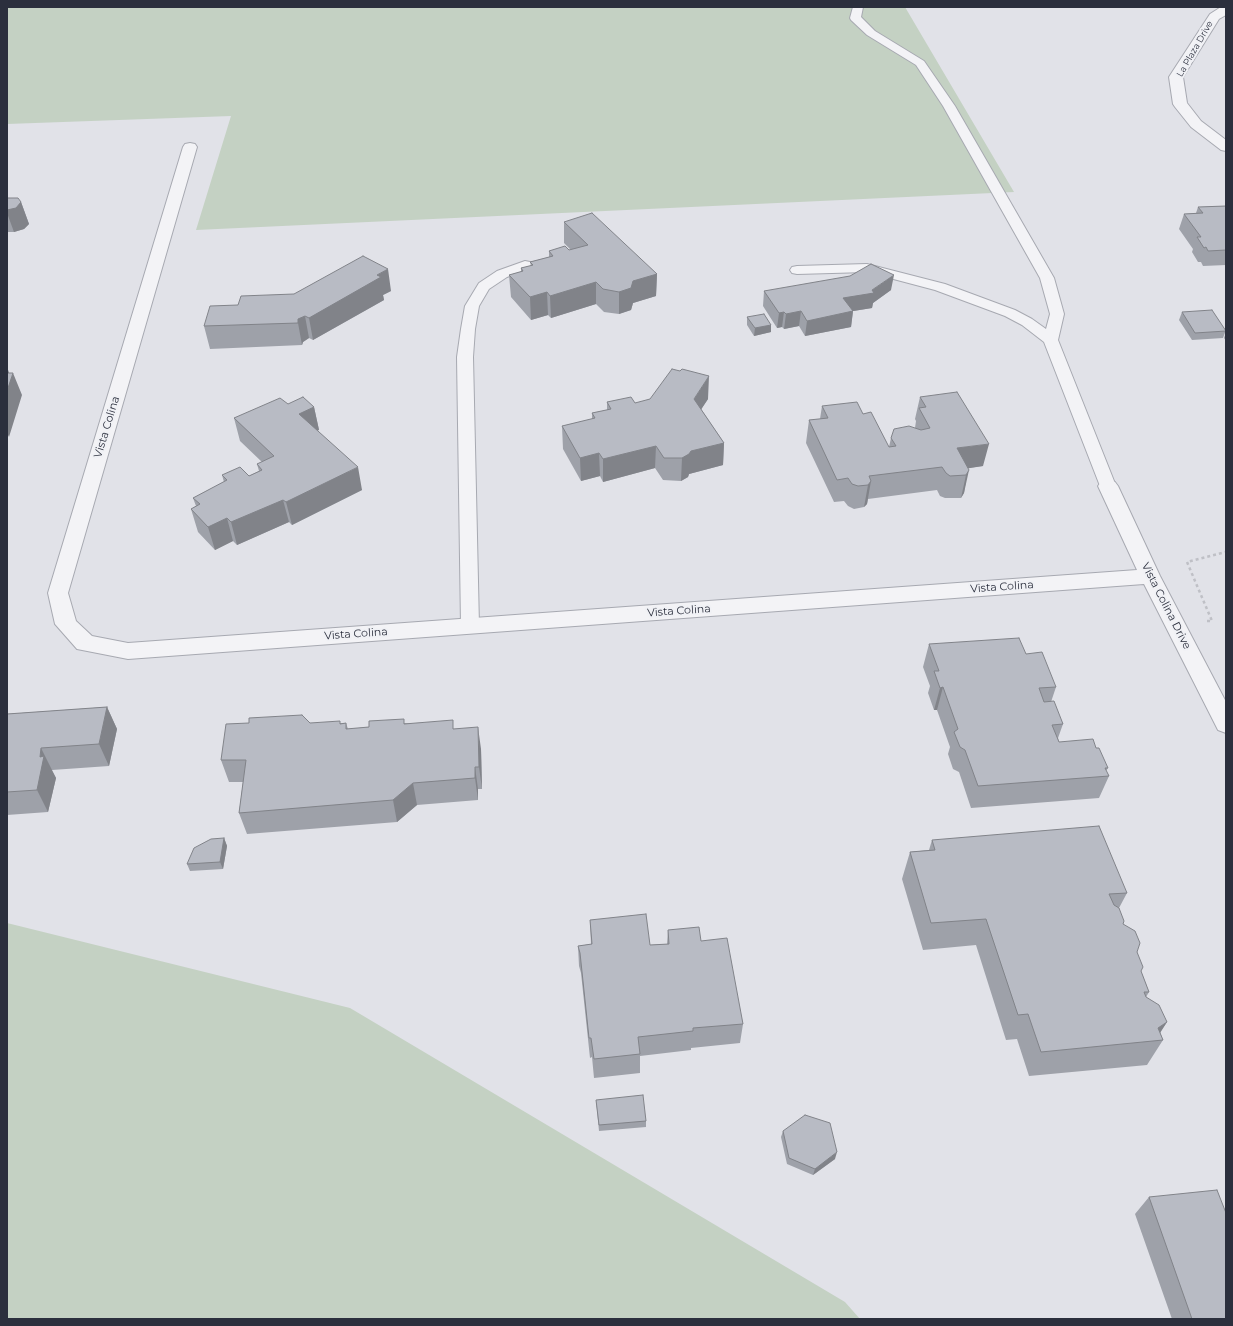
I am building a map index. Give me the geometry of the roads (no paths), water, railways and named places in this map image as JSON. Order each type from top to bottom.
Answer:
[{"type":"street","name":"La Plaza Drive","points":[[1226,9],[1214,17],[1176,77],[1180,104],[1196,124],[1226,148]]},
{"type":"street","name":"Vista Colina","points":[[190,147],[58,593],[66,624],[85,643],[128,651],[1150,576]]},
{"type":"street","name":"Vista Colina Drive","points":[[1108,486],[1150,576],[1226,724]]},
{"type":"lane","points":[[858,7],[855,18],[871,33],[920,63],[949,106],[1016,228],[1047,278],[1058,314],[1051,340]]},
{"type":"lane","points":[[470,626],[465,357],[468,329],[472,306],[484,286],[502,274],[525,265]]},
{"type":"lane","points":[[797,270],[867,268],[940,287],[1010,313],[1027,322],[1051,340],[1108,486]]}]
